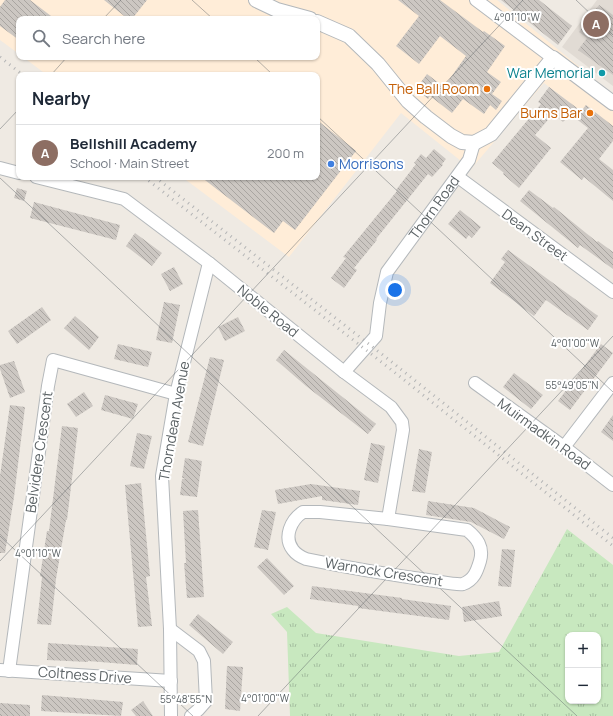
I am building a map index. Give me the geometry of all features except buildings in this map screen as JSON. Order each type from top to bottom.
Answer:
[{"type":"street","points":[[256,0],[277,10],[299,16]]},
{"type":"street","points":[[476,0],[613,103]]},
{"type":"street","points":[[320,23],[349,36],[385,72],[408,102],[451,136],[462,142],[474,143],[491,134],[553,58]]},
{"type":"street","name":"Thorn Road","points":[[344,372],[376,336],[380,303],[387,272],[458,178],[469,160],[474,143]]},
{"type":"street","points":[[0,168],[16,172]]},
{"type":"street","name":"Dean Street","points":[[458,178],[612,289]]},
{"type":"street","name":"Noble Road","points":[[48,180],[124,199],[209,263],[344,372],[391,407],[402,422],[403,430],[388,519]]},
{"type":"street","name":"Thorndean Avenue","points":[[171,716],[170,629],[162,476],[176,394],[209,263]]},
{"type":"street","name":"Belvidere Crescent","points":[[4,670],[53,360],[176,394]]},
{"type":"street","points":[[564,447],[613,382]]},
{"type":"street","name":"Muirmadkin Road","points":[[475,383],[564,447],[613,485]]},
{"type":"street","name":"Warnock Crescent","points":[[303,512],[320,512],[388,519],[466,530],[474,536],[480,544],[481,557],[476,574],[470,580],[461,584],[407,577],[306,559],[293,552],[288,543],[292,522],[296,516],[303,512]]},
{"type":"street","points":[[170,629],[199,651],[204,661],[206,701],[191,716]]},
{"type":"street","name":"Coltness Drive","points":[[4,670],[171,681]]},
{"type":"shaded area","points":[[0,0],[497,0],[613,94],[613,136],[544,83],[471,169],[401,113],[289,257],[186,180],[320,180],[320,72],[43,72],[27,60],[320,60],[320,16],[16,16],[16,52],[0,40]]},
{"type":"shaded area","points":[[597,0],[613,0],[613,86],[562,47]]},
{"type":"green space","points":[[567,529],[613,565],[613,716],[290,716],[287,632],[271,614],[287,607],[316,633],[459,656],[499,652]]},
{"type":"railway","points":[[0,57],[19,72]]},
{"type":"railway","points":[[148,180],[384,364],[613,546]]},
{"type":"railway","points":[[159,180],[388,359],[613,538]]},
{"type":"place","name":"Bellshill Academy","points":[[596,24]]},
{"type":"place","name":"War Memorial","points":[[602,73]]},
{"type":"place","name":"The Ball Room","points":[[487,89]]},
{"type":"place","name":"Burns Bar","points":[[590,113]]},
{"type":"place","name":"Morrisons","points":[[331,164]]}]
